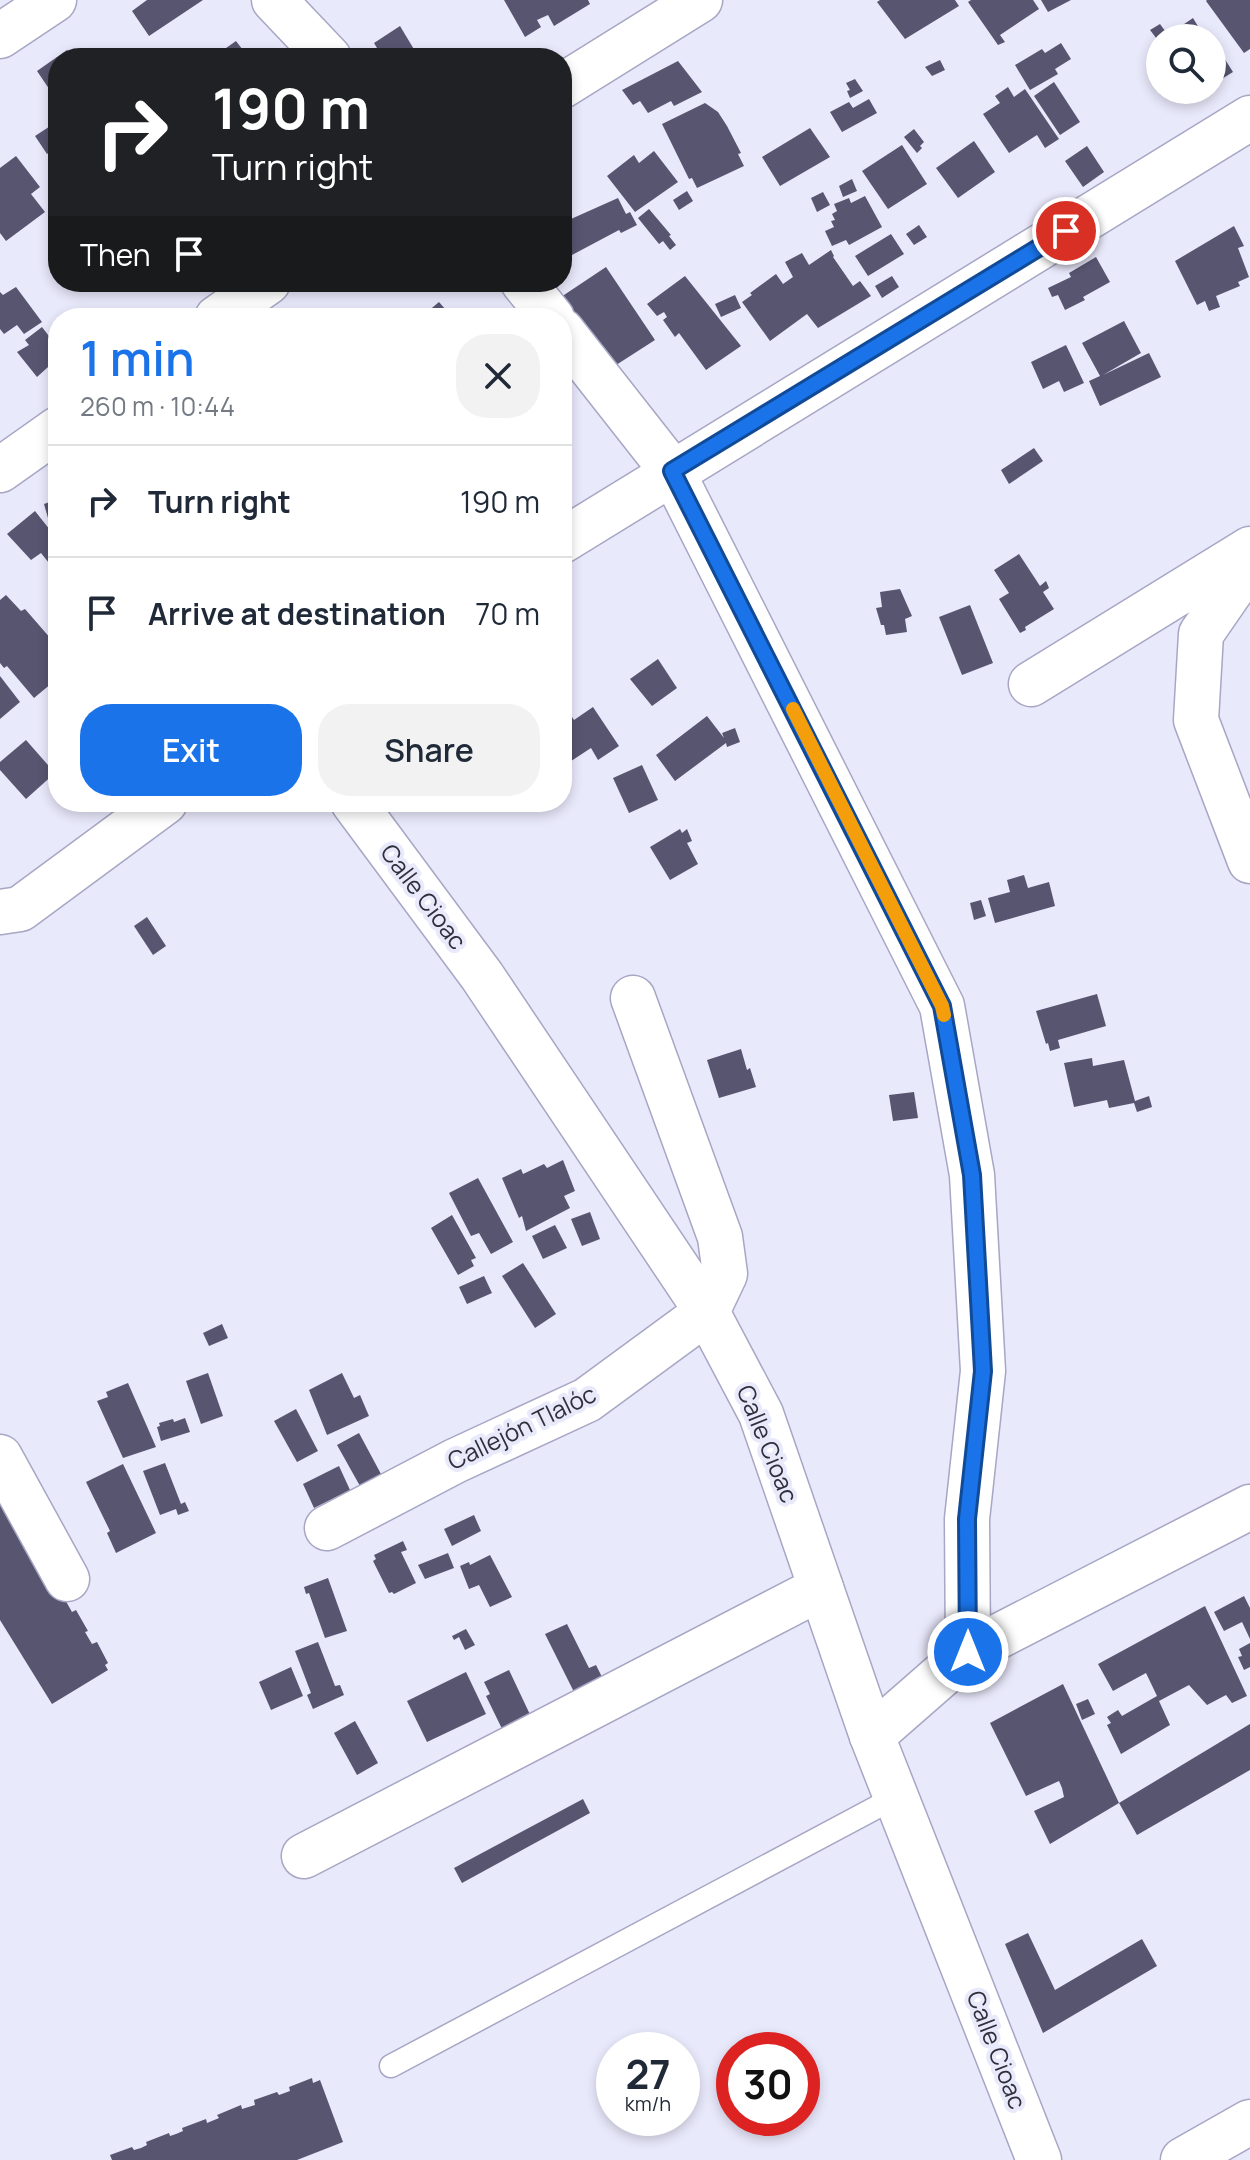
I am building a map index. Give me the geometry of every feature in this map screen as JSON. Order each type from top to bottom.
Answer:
[{"type":"street","points":[[0,36],[54,0]]},
{"type":"street","points":[[274,0],[320,48]]},
{"type":"street","points":[[572,80],[700,0]]},
{"type":"street","points":[[572,535],[1250,118]]},
{"type":"street","points":[[231,308],[254,292]]},
{"type":"street","points":[[531,292],[544,308]]},
{"type":"street","points":[[572,344],[672,471],[942,1006],[972,1175],[983,1371],[967,1519],[968,1652]]},
{"type":"street","points":[[0,470],[48,436]]},
{"type":"street","points":[[1031,684],[1250,549]]},
{"type":"street","points":[[1250,563],[1201,634],[1196,720],[1250,861]]},
{"type":"street","points":[[0,912],[20,909],[151,812]]},
{"type":"street","name":"Calle Cioac","points":[[360,812],[482,976],[707,1312],[761,1414],[872,1736],[1039,2160]]},
{"type":"street","points":[[633,998],[720,1237],[725,1274],[707,1312]]},
{"type":"street","name":"Callejón Tlalóc","points":[[327,1528],[455,1461],[587,1400],[707,1312]]},
{"type":"street","points":[[0,1457],[67,1579]]},
{"type":"street","points":[[872,1736],[968,1652],[1250,1507]]},
{"type":"street","points":[[304,1856],[821,1588]]},
{"type":"street","points":[[1183,2160],[1250,2122]]},
{"type":"lane","points":[[391,2066],[896,1797]]},
{"type":"building","points":[[147,0],[203,0],[149,36],[132,11]]},
{"type":"building","points":[[504,0],[588,0],[590,4],[554,26],[548,15],[537,20],[541,27],[525,37]]},
{"type":"building","points":[[955,0],[959,6],[905,39],[877,2]]},
{"type":"building","points":[[1033,0],[1039,9],[1000,35],[1005,42],[998,45],[968,2]]},
{"type":"building","points":[[1041,0],[1071,0],[1048,12]]},
{"type":"building","points":[[1250,0],[1250,49],[1244,53],[1226,24],[1223,24],[1206,1]]},
{"type":"building","points":[[400,26],[413,48],[377,48],[374,43]]},
{"type":"building","points":[[236,41],[241,48],[226,48]]},
{"type":"building","points":[[1061,43],[1071,59],[1055,69],[1058,74],[1030,90],[1015,65],[1042,49],[1045,53]]},
{"type":"building","points":[[940,60],[945,70],[932,76],[925,67]]},
{"type":"building","points":[[678,61],[702,92],[674,106],[671,101],[648,113],[640,101],[633,105],[622,90]]},
{"type":"building","points":[[1226,61],[1233,72],[1226,76]]},
{"type":"building","points":[[48,63],[48,87],[37,71]]},
{"type":"building","points":[[855,79],[863,91],[850,98],[846,83]]},
{"type":"building","points":[[1054,82],[1080,122],[1060,135],[1034,96]]},
{"type":"building","points":[[1008,87],[1014,97],[1025,89],[1059,139],[1045,148],[1037,135],[1009,153],[983,114],[1000,103],[995,96]]},
{"type":"building","points":[[869,99],[877,113],[842,132],[830,112],[849,102],[853,108]]},
{"type":"building","points":[[705,103],[718,112],[727,126],[744,166],[697,188],[692,178],[689,179],[662,124]]},
{"type":"building","points":[[48,128],[47,154],[35,136]]},
{"type":"building","points":[[810,128],[830,157],[780,186],[762,157]]},
{"type":"building","points":[[914,129],[924,142],[917,153],[904,137]]},
{"type":"building","points":[[974,141],[995,172],[958,198],[936,168]]},
{"type":"building","points":[[902,145],[927,184],[888,209],[862,171]]},
{"type":"building","points":[[1087,146],[1104,172],[1083,187],[1065,161]]},
{"type":"building","points":[[654,151],[678,182],[635,212],[607,176],[634,155],[639,163]]},
{"type":"building","points":[[16,156],[40,187],[31,194],[45,212],[6,241],[0,233],[0,168]]},
{"type":"building","points":[[852,179],[857,191],[843,197],[839,186]]},
{"type":"building","points":[[687,191],[693,201],[679,210],[673,200]]},
{"type":"building","points":[[823,192],[830,205],[817,212],[811,198]]},
{"type":"building","points":[[865,196],[882,227],[849,245],[846,240],[832,246],[825,231],[834,227],[832,214],[837,211],[834,204],[849,198],[851,203]]},
{"type":"building","points":[[618,198],[626,214],[630,212],[637,225],[621,233],[619,230],[572,255],[572,219]]},
{"type":"building","points":[[649,209],[671,235],[676,245],[670,250],[663,241],[659,244],[638,218]]},
{"type":"building","points":[[919,225],[927,237],[914,245],[906,234]]},
{"type":"building","points":[[1234,226],[1244,246],[1238,248],[1249,277],[1238,282],[1240,286],[1216,296],[1220,307],[1209,311],[1205,301],[1197,305],[1175,261]]},
{"type":"building","points":[[891,234],[904,254],[868,276],[855,256]]},
{"type":"building","points":[[831,250],[853,286],[860,281],[871,296],[818,328],[807,314],[770,341],[742,302],[776,274],[783,284],[793,277],[785,262],[802,253],[809,265]]},
{"type":"building","points":[[1096,257],[1110,282],[1065,310],[1058,295],[1052,297],[1048,288],[1071,277],[1069,273]]},
{"type":"building","points":[[606,267],[655,340],[613,367],[572,324],[572,308],[557,308],[552,303]]},
{"type":"building","points":[[685,276],[741,346],[706,370],[679,333],[675,337],[663,320],[667,317],[664,312],[657,316],[647,304]]},
{"type":"building","points":[[892,276],[899,287],[882,298],[875,286]]},
{"type":"building","points":[[16,287],[42,322],[24,334],[17,325],[4,334],[0,329],[0,292],[3,295]]},
{"type":"building","points":[[735,295],[741,308],[721,317],[715,304]]},
{"type":"building","points":[[1124,321],[1141,353],[1103,375],[1149,353],[1161,377],[1100,406],[1089,381],[1100,376],[1082,343]]},
{"type":"building","points":[[42,327],[48,335],[48,367],[37,377],[17,352],[29,345],[25,340]]},
{"type":"building","points":[[1066,345],[1084,383],[1064,392],[1059,381],[1043,389],[1031,362]]},
{"type":"building","points":[[1034,448],[1043,461],[1009,484],[1001,470]]},
{"type":"building","points":[[35,511],[48,527],[48,562],[41,553],[31,560],[7,534]]},
{"type":"building","points":[[1019,554],[1040,586],[1046,581],[1049,588],[1043,592],[1054,609],[1020,633],[999,599],[1009,593],[994,570]]},
{"type":"building","points":[[900,589],[912,616],[905,619],[907,632],[886,635],[876,608],[882,607],[880,592]]},
{"type":"building","points":[[6,595],[21,611],[25,609],[48,635],[48,686],[34,698],[7,666],[4,668],[0,663],[0,600]]},
{"type":"building","points":[[970,605],[993,663],[962,675],[939,617]]},
{"type":"building","points":[[658,659],[677,688],[652,706],[630,679]]},
{"type":"building","points":[[0,676],[20,702],[0,719]]},
{"type":"building","points":[[593,707],[619,746],[598,760],[591,748],[572,760],[572,717],[574,720]]},
{"type":"building","points":[[707,716],[724,738],[722,733],[735,728],[740,742],[727,747],[726,743],[675,781],[656,755]]},
{"type":"building","points":[[26,740],[48,765],[48,779],[26,799],[0,770],[0,762]]},
{"type":"building","points":[[642,765],[658,800],[629,813],[613,778]]},
{"type":"building","points":[[680,829],[682,833],[687,829],[692,841],[687,843],[698,864],[670,880],[650,847]]},
{"type":"building","points":[[1024,875],[1028,888],[1049,882],[1055,906],[995,923],[988,898],[1010,892],[1007,880]]},
{"type":"building","points":[[981,900],[986,916],[974,920],[970,903]]},
{"type":"building","points":[[147,917],[166,946],[153,955],[134,926]]},
{"type":"building","points":[[1097,994],[1106,1026],[1058,1040],[1060,1048],[1050,1051],[1036,1011]]},
{"type":"building","points":[[741,1049],[756,1087],[719,1098],[707,1060]]},
{"type":"building","points":[[1092,1058],[1093,1066],[1124,1060],[1135,1101],[1149,1096],[1152,1107],[1137,1112],[1134,1103],[1109,1108],[1107,1100],[1074,1107],[1064,1063]]},
{"type":"building","points":[[914,1092],[918,1118],[893,1121],[889,1095]]},
{"type":"building","points":[[563,1160],[575,1191],[564,1196],[570,1208],[526,1231],[522,1216],[519,1218],[502,1178],[521,1169],[523,1174],[544,1164],[547,1168]]},
{"type":"building","points":[[478,1178],[513,1242],[491,1254],[479,1233],[471,1236],[449,1193]]},
{"type":"building","points":[[590,1212],[600,1239],[582,1246],[571,1219]]},
{"type":"building","points":[[452,1215],[476,1258],[471,1260],[474,1266],[458,1275],[431,1228]]},
{"type":"building","points":[[555,1225],[567,1248],[543,1259],[532,1236]]},
{"type":"building","points":[[523,1263],[556,1314],[535,1328],[502,1276]]},
{"type":"building","points":[[484,1276],[492,1293],[467,1304],[459,1287]]},
{"type":"building","points":[[222,1324],[228,1338],[209,1346],[203,1333]]},
{"type":"building","points":[[208,1373],[223,1416],[201,1424],[186,1381]]},
{"type":"building","points":[[342,1373],[354,1398],[360,1395],[369,1416],[327,1435],[309,1390]]},
{"type":"building","points":[[128,1383],[156,1447],[123,1458],[97,1401],[108,1397],[106,1392]]},
{"type":"building","points":[[296,1409],[318,1451],[297,1462],[274,1421]]},
{"type":"building","points":[[185,1418],[190,1432],[161,1441],[157,1427],[159,1423]]},
{"type":"building","points":[[359,1433],[381,1474],[360,1486],[337,1445]]},
{"type":"building","points":[[165,1463],[181,1504],[185,1502],[189,1511],[178,1515],[176,1509],[160,1515],[143,1471]]},
{"type":"building","points":[[123,1464],[156,1533],[116,1553],[107,1533],[110,1531],[86,1482]]},
{"type":"building","points":[[339,1466],[350,1490],[314,1508],[303,1484]]},
{"type":"building","points":[[0,1484],[72,1612],[76,1610],[92,1644],[97,1642],[108,1663],[105,1665],[108,1670],[52,1704],[0,1620]]},
{"type":"building","points":[[474,1515],[481,1531],[452,1546],[444,1529]]},
{"type":"building","points":[[403,1541],[407,1550],[401,1552],[416,1583],[394,1594],[389,1593],[373,1561],[376,1559],[374,1555]]},
{"type":"building","points":[[448,1553],[454,1568],[425,1579],[418,1565]]},
{"type":"building","points":[[490,1555],[512,1597],[490,1607],[479,1585],[469,1589],[460,1566],[469,1562],[470,1565]]},
{"type":"building","points":[[328,1578],[347,1631],[325,1638],[304,1587]]},
{"type":"building","points":[[1244,1596],[1250,1608],[1250,1639],[1242,1622],[1224,1631],[1214,1612]]},
{"type":"building","points":[[1205,1606],[1247,1696],[1232,1703],[1226,1695],[1207,1705],[1189,1685],[1159,1701],[1170,1725],[1121,1754],[1107,1725],[1111,1723],[1107,1717],[1118,1710],[1122,1716],[1157,1696],[1146,1673],[1113,1691],[1098,1664]]},
{"type":"building","points":[[567,1624],[589,1668],[596,1665],[606,1685],[578,1700],[545,1634]]},
{"type":"building","points":[[466,1629],[475,1645],[465,1650],[459,1637],[454,1640],[452,1636]]},
{"type":"building","points":[[318,1642],[335,1686],[340,1685],[344,1695],[313,1709],[307,1695],[311,1693],[295,1651]]},
{"type":"building","points":[[1250,1643],[1250,1667],[1244,1670],[1238,1657],[1242,1656],[1239,1649]]},
{"type":"building","points":[[291,1667],[303,1696],[271,1710],[259,1682]]},
{"type":"building","points":[[509,1670],[534,1723],[506,1737],[486,1696],[490,1694],[484,1682]]},
{"type":"building","points":[[466,1672],[486,1714],[427,1742],[407,1701]]},
{"type":"building","points":[[1063,1684],[1119,1803],[1050,1844],[1034,1811],[1064,1797],[1059,1781],[1026,1796],[990,1723]]},
{"type":"building","points":[[1088,1699],[1095,1714],[1082,1720],[1076,1704]]},
{"type":"building","points":[[355,1721],[378,1763],[357,1775],[334,1733]]},
{"type":"building","points":[[1250,1724],[1250,1770],[1137,1835],[1119,1803]]},
{"type":"building","points":[[583,1799],[590,1813],[462,1883],[454,1868]]},
{"type":"building","points":[[1028,1933],[1055,1990],[1142,1939],[1157,1966],[1043,2033],[1005,1944]]},
{"type":"building","points":[[312,2078],[313,2083],[320,2080],[343,2142],[297,2160],[112,2160],[110,2155],[132,2147],[134,2150],[141,2148],[147,2145],[146,2142],[169,2133],[170,2136],[176,2134],[183,2131],[182,2128],[206,2119],[207,2123],[241,2105],[242,2109],[255,2105],[254,2100],[290,2091],[289,2087]]},
{"type":"slow traffic","points":[[793,709],[944,1015]]},
{"type":"route","points":[[968,1652],[967,1519],[983,1371],[972,1175],[942,1006],[672,471],[1066,231]]}]
